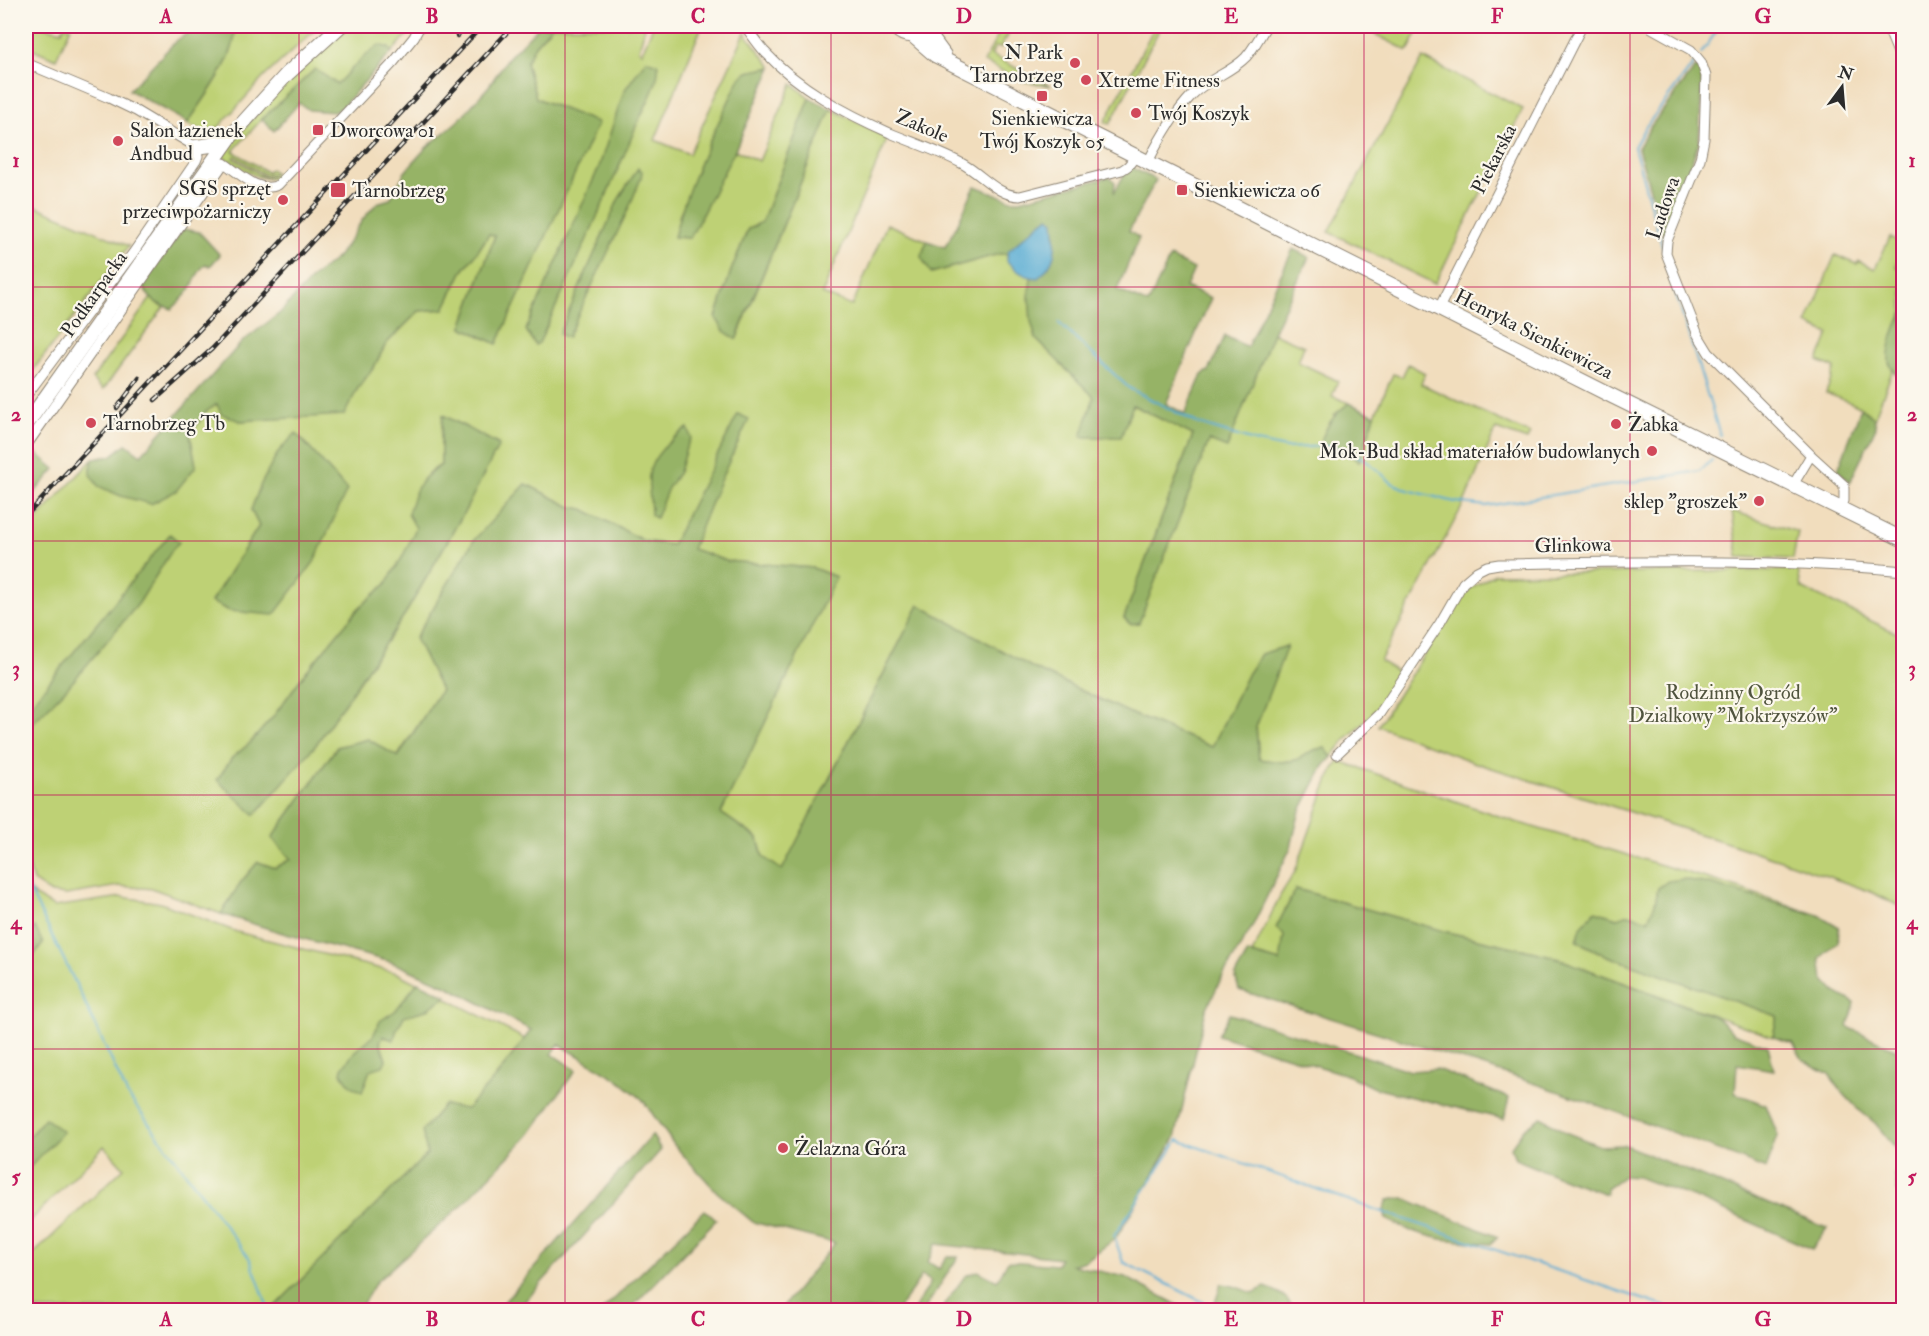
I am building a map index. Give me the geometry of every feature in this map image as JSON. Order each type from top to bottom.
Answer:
[{"type":"main road","name":"Podkarpacka","points":[[26,425],[237,128],[287,74],[340,26]]},
{"type":"main road","points":[[884,26],[912,35],[920,32],[926,26]]},
{"type":"main road","name":"Henryka Sienkiewicza","points":[[926,26],[949,62]]},
{"type":"main road","name":"Henryka Sienkiewicza","points":[[912,35],[919,39],[930,52],[949,62],[1904,540]]},
{"type":"main road","points":[[196,147],[215,144],[237,128]]},
{"type":"street","points":[[26,446],[224,163],[261,186],[278,185],[393,63],[420,26]]},
{"type":"street","name":"Zakole","points":[[745,26],[764,51],[813,92],[869,123],[964,165],[1012,196],[1020,196],[1122,170],[1142,159]]},
{"type":"street","points":[[1142,159],[1192,95],[1206,83],[1244,59],[1256,45],[1266,26]]},
{"type":"street","name":"Piekarska","points":[[1438,308],[1582,26]]},
{"type":"street","name":"Ludowa","points":[[1648,26],[1691,50],[1701,62],[1706,76],[1704,139],[1700,159],[1667,241],[1666,253],[1698,335],[1709,353],[1811,455],[1844,484],[1844,501],[1840,509]]},
{"type":"street","points":[[1887,26],[1904,67]]},
{"type":"street","points":[[26,63],[136,111],[196,147],[198,151],[196,161],[133,253],[26,396]]},
{"type":"street","points":[[1793,485],[1811,455]]},
{"type":"street","name":"Glinkowa","points":[[1337,754],[1380,713],[1463,583],[1487,566],[1649,562],[1835,565],[1904,571]]},
{"type":"green space","points":[[26,26],[41,26],[62,31],[64,26],[71,27],[56,59],[26,46]]},
{"type":"green space","points":[[198,26],[234,26],[234,37],[226,63],[188,123],[129,90],[176,41]]},
{"type":"green space","points":[[234,26],[319,26],[264,77],[219,127],[207,130],[195,128],[187,124],[226,63],[234,37]]},
{"type":"green space","points":[[347,26],[407,26],[404,31],[408,34],[392,52],[388,48],[336,93],[312,72],[262,119],[233,151],[267,172],[271,169],[275,173],[265,175],[235,156],[233,158],[264,177],[278,175],[278,178],[262,178],[255,176],[222,156],[261,108]]},
{"type":"green space","points":[[539,26],[552,26],[535,45],[526,63],[536,98],[598,123],[497,344],[462,327],[495,236],[489,234],[462,272],[444,309],[419,311],[386,344],[344,415],[240,421],[221,414],[217,404],[206,412],[190,434],[196,466],[176,491],[151,504],[121,496],[98,486],[90,474],[93,459],[111,456],[126,444],[141,455],[242,342],[280,313],[313,277],[333,261],[377,203],[390,199],[405,172],[417,158],[459,120],[489,86],[507,59]]},
{"type":"green space","points":[[552,26],[645,26],[639,50],[642,52],[653,26],[702,26],[655,140],[689,154],[745,33],[772,67],[748,72],[680,213],[675,237],[690,238],[735,150],[759,161],[792,84],[810,98],[762,222],[748,229],[716,318],[737,338],[831,109],[888,137],[822,294],[852,306],[887,224],[927,241],[921,257],[932,273],[999,254],[1022,253],[1035,260],[1060,364],[1094,397],[1132,405],[1193,435],[1124,618],[1130,624],[1139,622],[1209,440],[1227,447],[1273,333],[1304,346],[1298,362],[1338,381],[1332,396],[1349,403],[1334,415],[1331,450],[1354,457],[1359,462],[1375,415],[1393,374],[1402,377],[1408,364],[1425,373],[1421,384],[1530,434],[1527,440],[1496,429],[1463,505],[1380,661],[1400,673],[1376,710],[1345,740],[1332,757],[1324,748],[1288,761],[1259,759],[1256,727],[1286,646],[1248,673],[1212,747],[1134,715],[1037,670],[919,605],[782,870],[763,857],[758,838],[721,813],[836,577],[813,568],[727,561],[692,549],[644,541],[583,509],[571,507],[526,484],[415,637],[441,690],[397,757],[368,739],[337,747],[272,838],[291,859],[275,868],[258,862],[241,882],[221,914],[154,889],[119,886],[66,895],[51,893],[33,881],[26,855],[26,535],[38,518],[93,459],[90,474],[196,466],[190,434],[206,412],[217,403],[240,421],[344,414],[386,344],[419,311],[444,309],[462,272],[489,234],[495,235],[462,327],[497,344],[597,123],[536,98],[526,63],[535,45]],"holes":[[[443,415],[498,444],[466,509],[407,611],[315,746],[232,758],[250,743],[273,717],[305,673],[359,608],[386,584],[402,558],[417,528],[428,473],[441,465]],[[279,451],[320,461],[347,490],[230,611],[211,602],[259,526],[251,510]]]},
{"type":"green space","points":[[1000,26],[1012,27],[1001,48],[995,47],[991,55],[1051,86],[1022,81],[984,62],[1002,27]]},
{"type":"green space","points":[[1155,26],[1161,26],[1110,124],[1105,122]]},
{"type":"green space","points":[[1359,26],[1421,26],[1408,51]]},
{"type":"green space","points":[[379,45],[389,48],[392,52],[339,110],[334,112],[309,110],[299,103],[274,131],[262,119],[315,69],[337,84],[361,59]]},
{"type":"green space","points":[[1423,58],[1523,109],[1435,284],[1329,232]]},
{"type":"green space","points":[[646,60],[658,64],[654,87],[577,261],[539,343],[535,345],[526,330],[599,167],[624,91]]},
{"type":"green space","points":[[772,67],[735,150],[690,238],[674,237],[694,176],[740,78],[748,72]]},
{"type":"green space","points":[[1696,67],[1699,68],[1702,79],[1699,142],[1664,237],[1638,148],[1651,126]]},
{"type":"green space","points":[[810,98],[831,109],[736,339],[724,331],[716,318],[748,229],[762,222]]},
{"type":"green space","points":[[1129,166],[1156,180],[1129,231],[1139,238],[1117,290],[1148,304],[1170,257],[1194,269],[1186,287],[1211,298],[1166,404],[1185,414],[1202,375],[1209,371],[1225,336],[1247,347],[1293,249],[1309,257],[1273,333],[1227,448],[1209,441],[1139,623],[1130,624],[1124,618],[1193,435],[1133,405],[1121,437],[1081,437],[1094,397],[1036,339],[1031,321],[1029,297],[1031,277],[1022,253],[999,254],[931,273],[921,257],[927,241],[945,247],[975,186],[1011,200],[1020,200],[1109,177],[1115,182],[1114,193]]},
{"type":"green space","points":[[638,168],[642,171],[641,178],[628,210],[567,338],[559,334],[618,200]]},
{"type":"green space","points":[[26,202],[129,246],[26,379]]},
{"type":"green space","points":[[183,229],[199,232],[220,255],[210,266],[206,264],[201,269],[188,292],[172,309],[154,301],[147,294],[143,285]]},
{"type":"green space","points":[[1890,237],[1903,243],[1903,252],[1896,266],[1903,270],[1903,312],[1896,327],[1891,348],[1889,363],[1893,369],[1874,419],[1858,406],[1826,393],[1835,368],[1818,361],[1829,334],[1807,324],[1835,255],[1857,264],[1859,261],[1875,269]]},
{"type":"green space","points":[[151,298],[164,307],[103,390],[92,379]]},
{"type":"green space","points":[[1903,312],[1903,375],[1896,374],[1889,361],[1889,355],[1895,329]]},
{"type":"green space","points":[[1349,403],[1375,415],[1359,462],[1351,456],[1320,444],[1331,421]]},
{"type":"green space","points":[[1861,408],[1874,418],[1876,427],[1850,482],[1838,470]]},
{"type":"green space","points":[[738,414],[749,419],[692,549],[727,561],[813,568],[836,577],[721,813],[758,839],[763,857],[782,870],[919,605],[1037,670],[1134,715],[1212,747],[1248,673],[1261,654],[1287,646],[1256,727],[1259,759],[1289,761],[1321,748],[1325,748],[1332,757],[1324,766],[1299,814],[1291,847],[1252,927],[1221,979],[1206,1010],[1175,1138],[1116,1238],[1085,1261],[1072,1265],[1125,1277],[1187,1310],[943,1310],[944,1305],[965,1276],[978,1271],[997,1281],[1008,1261],[1057,1265],[1060,1258],[936,1244],[928,1262],[939,1269],[947,1257],[958,1257],[924,1310],[914,1310],[931,1282],[922,1275],[898,1310],[780,1310],[835,1243],[753,1222],[717,1192],[675,1146],[642,1099],[614,1077],[559,1044],[552,1054],[576,1070],[528,1136],[461,1206],[376,1282],[359,1310],[271,1310],[427,1154],[422,1131],[444,1105],[466,1109],[497,1076],[531,1030],[449,987],[391,962],[221,914],[241,882],[258,862],[275,868],[291,859],[272,838],[337,747],[368,739],[398,757],[441,690],[415,638],[474,540],[526,484],[571,507],[583,509],[644,541],[672,545]]},
{"type":"green space","points":[[443,415],[499,445],[466,509],[407,611],[315,746],[255,815],[217,780],[232,758],[250,743],[273,717],[305,673],[359,608],[386,584],[402,558],[416,528],[408,514],[416,491],[423,480],[441,465]]},
{"type":"green space","points":[[688,428],[691,438],[679,472],[668,488],[656,518],[651,515],[650,469],[663,448]]},
{"type":"green space","points":[[296,433],[347,490],[314,562],[274,615],[230,611],[211,602],[259,526],[251,510],[261,484],[279,451]]},
{"type":"green space","points":[[30,448],[55,469],[26,502],[26,455]]},
{"type":"green space","points":[[1732,511],[1798,532],[1793,559],[1738,557]]},
{"type":"green space","points":[[170,534],[179,542],[139,603],[69,686],[26,730],[28,708]]},
{"type":"green space","name":"Rodzinny Ogród Dzialkowy \"Mokrzyszów\"","points":[[1798,570],[1801,588],[1903,636],[1903,908],[1869,891],[1781,860],[1476,763],[1378,726],[1465,591],[1495,574]]},
{"type":"green space","points":[[1339,761],[1516,822],[1729,885],[1821,916],[1773,903],[1658,888],[1655,904],[1648,920],[1629,914],[1617,918],[1595,911],[1577,941],[1605,955],[1777,1016],[1773,1037],[1548,955],[1447,932],[1296,889],[1276,928],[1284,935],[1280,962],[1252,954],[1281,894],[1295,872],[1323,794]]},
{"type":"green space","points":[[1685,879],[1821,916],[1839,927],[1838,942],[1820,958],[1823,979],[1835,992],[1855,1003],[1848,1027],[1903,1053],[1903,1200],[1897,1190],[1895,1174],[1900,1164],[1900,1153],[1875,1123],[1842,1092],[1829,1074],[1803,1060],[1793,1043],[1773,1037],[1777,1016],[1605,955],[1577,941],[1581,927],[1595,911],[1617,918],[1629,914],[1648,920],[1655,904],[1658,888],[1668,881]]},
{"type":"green space","points":[[26,886],[35,896],[54,907],[122,897],[161,903],[237,932],[397,973],[525,1039],[435,1145],[371,1212],[271,1310],[26,1310],[26,1261],[124,1168],[104,1146],[26,1225],[26,1171],[62,1132],[45,1118],[26,1140],[26,964],[43,944],[35,927],[26,937]]},
{"type":"green space","points":[[1296,889],[1447,932],[1548,955],[1716,1017],[1733,1033],[1768,1046],[1774,1070],[1737,1064],[1735,1093],[1766,1105],[1778,1136],[1766,1169],[1571,1096],[1239,990],[1235,975],[1248,953],[1280,962],[1284,935],[1276,928]]},
{"type":"green space","points":[[35,927],[43,944],[26,964],[26,937]]},
{"type":"green space","points":[[418,982],[447,996],[426,1010],[404,1016],[393,1040],[383,1036],[380,1042],[386,1060],[383,1066],[370,1070],[362,1092],[351,1086],[341,1073],[342,1068],[355,1051],[373,1036],[380,1021],[395,1011]]},
{"type":"green space","points":[[1230,1014],[1411,1071],[1437,1069],[1509,1098],[1504,1119],[1374,1088],[1350,1076],[1218,1035]]},
{"type":"green space","points":[[1541,1117],[1565,1132],[1600,1146],[1625,1145],[1827,1228],[1812,1249],[1698,1199],[1637,1177],[1624,1176],[1607,1188],[1606,1194],[1515,1159],[1511,1147],[1523,1130]]},
{"type":"green space","points":[[45,1118],[63,1132],[26,1171],[26,1140]]},
{"type":"green space","points":[[652,1135],[661,1150],[517,1310],[497,1310]]},
{"type":"green space","points":[[1403,1198],[1498,1237],[1491,1244],[1441,1239],[1411,1231],[1386,1219],[1384,1209],[1388,1200]]},
{"type":"green space","points":[[705,1210],[716,1220],[629,1310],[603,1310]]},
{"type":"green space","points":[[1221,1284],[1253,1293],[1265,1287],[1286,1298],[1293,1310],[1221,1310],[1215,1302]]},
{"type":"water","points":[[1049,217],[1054,221],[1055,252],[1053,259],[1038,278],[1024,275],[1007,261],[1008,252]]},
{"type":"waterway","points":[[1701,54],[1720,26]]},
{"type":"waterway","points":[[1663,249],[1634,147],[1644,129],[1695,62]]},
{"type":"waterway","points":[[173,203],[200,164]]},
{"type":"waterway","points":[[1668,269],[1720,435]]},
{"type":"waterway","points":[[1059,323],[1129,388],[1199,424],[1257,442],[1286,448],[1330,446],[1353,453],[1366,460],[1392,483],[1408,490],[1455,502],[1486,506],[1699,471],[1712,460]]},
{"type":"waterway","points":[[26,883],[127,1094],[250,1259],[269,1310]]},
{"type":"waterway","points":[[1215,1308],[1123,1262],[1114,1236],[1178,1140],[1362,1205],[1675,1310]]},
{"type":"railway","points":[[457,36],[467,26]]},
{"type":"railway","points":[[26,516],[482,26]]},
{"type":"railway","points":[[155,400],[212,349],[513,26]]},
{"type":"railway","points":[[117,408],[139,378]]},
{"type":"place","name":"N Park Tarnobrzeg","points":[[1075,63]]},
{"type":"place","name":"Xtreme Fitness","points":[[1086,80]]},
{"type":"place","name":"Sienkiewicza Twój Koszyk 05","points":[[1042,96]]},
{"type":"place","name":"Twój Koszyk","points":[[1136,113]]},
{"type":"place","name":"Dworcowa 01","points":[[318,130]]},
{"type":"place","name":"Salon łazienek Andbud","points":[[118,141]]},
{"type":"place","name":"Tarnobrzeg","points":[[338,190]]},
{"type":"place","name":"Sienkiewicza 06","points":[[1182,190]]},
{"type":"place","name":"SGS sprzęt przeciwpożarniczy","points":[[283,200]]},
{"type":"place","name":"Tarnobrzeg Tb","points":[[91,423]]},
{"type":"place","name":"Żabka","points":[[1616,424]]},
{"type":"place","name":"Mok-Bud skład materiałów budowlanych","points":[[1652,451]]},
{"type":"place","name":"sklep \"groszek\"","points":[[1759,501]]},
{"type":"place","name":"Żelazna Góra","points":[[783,1148]]}]
